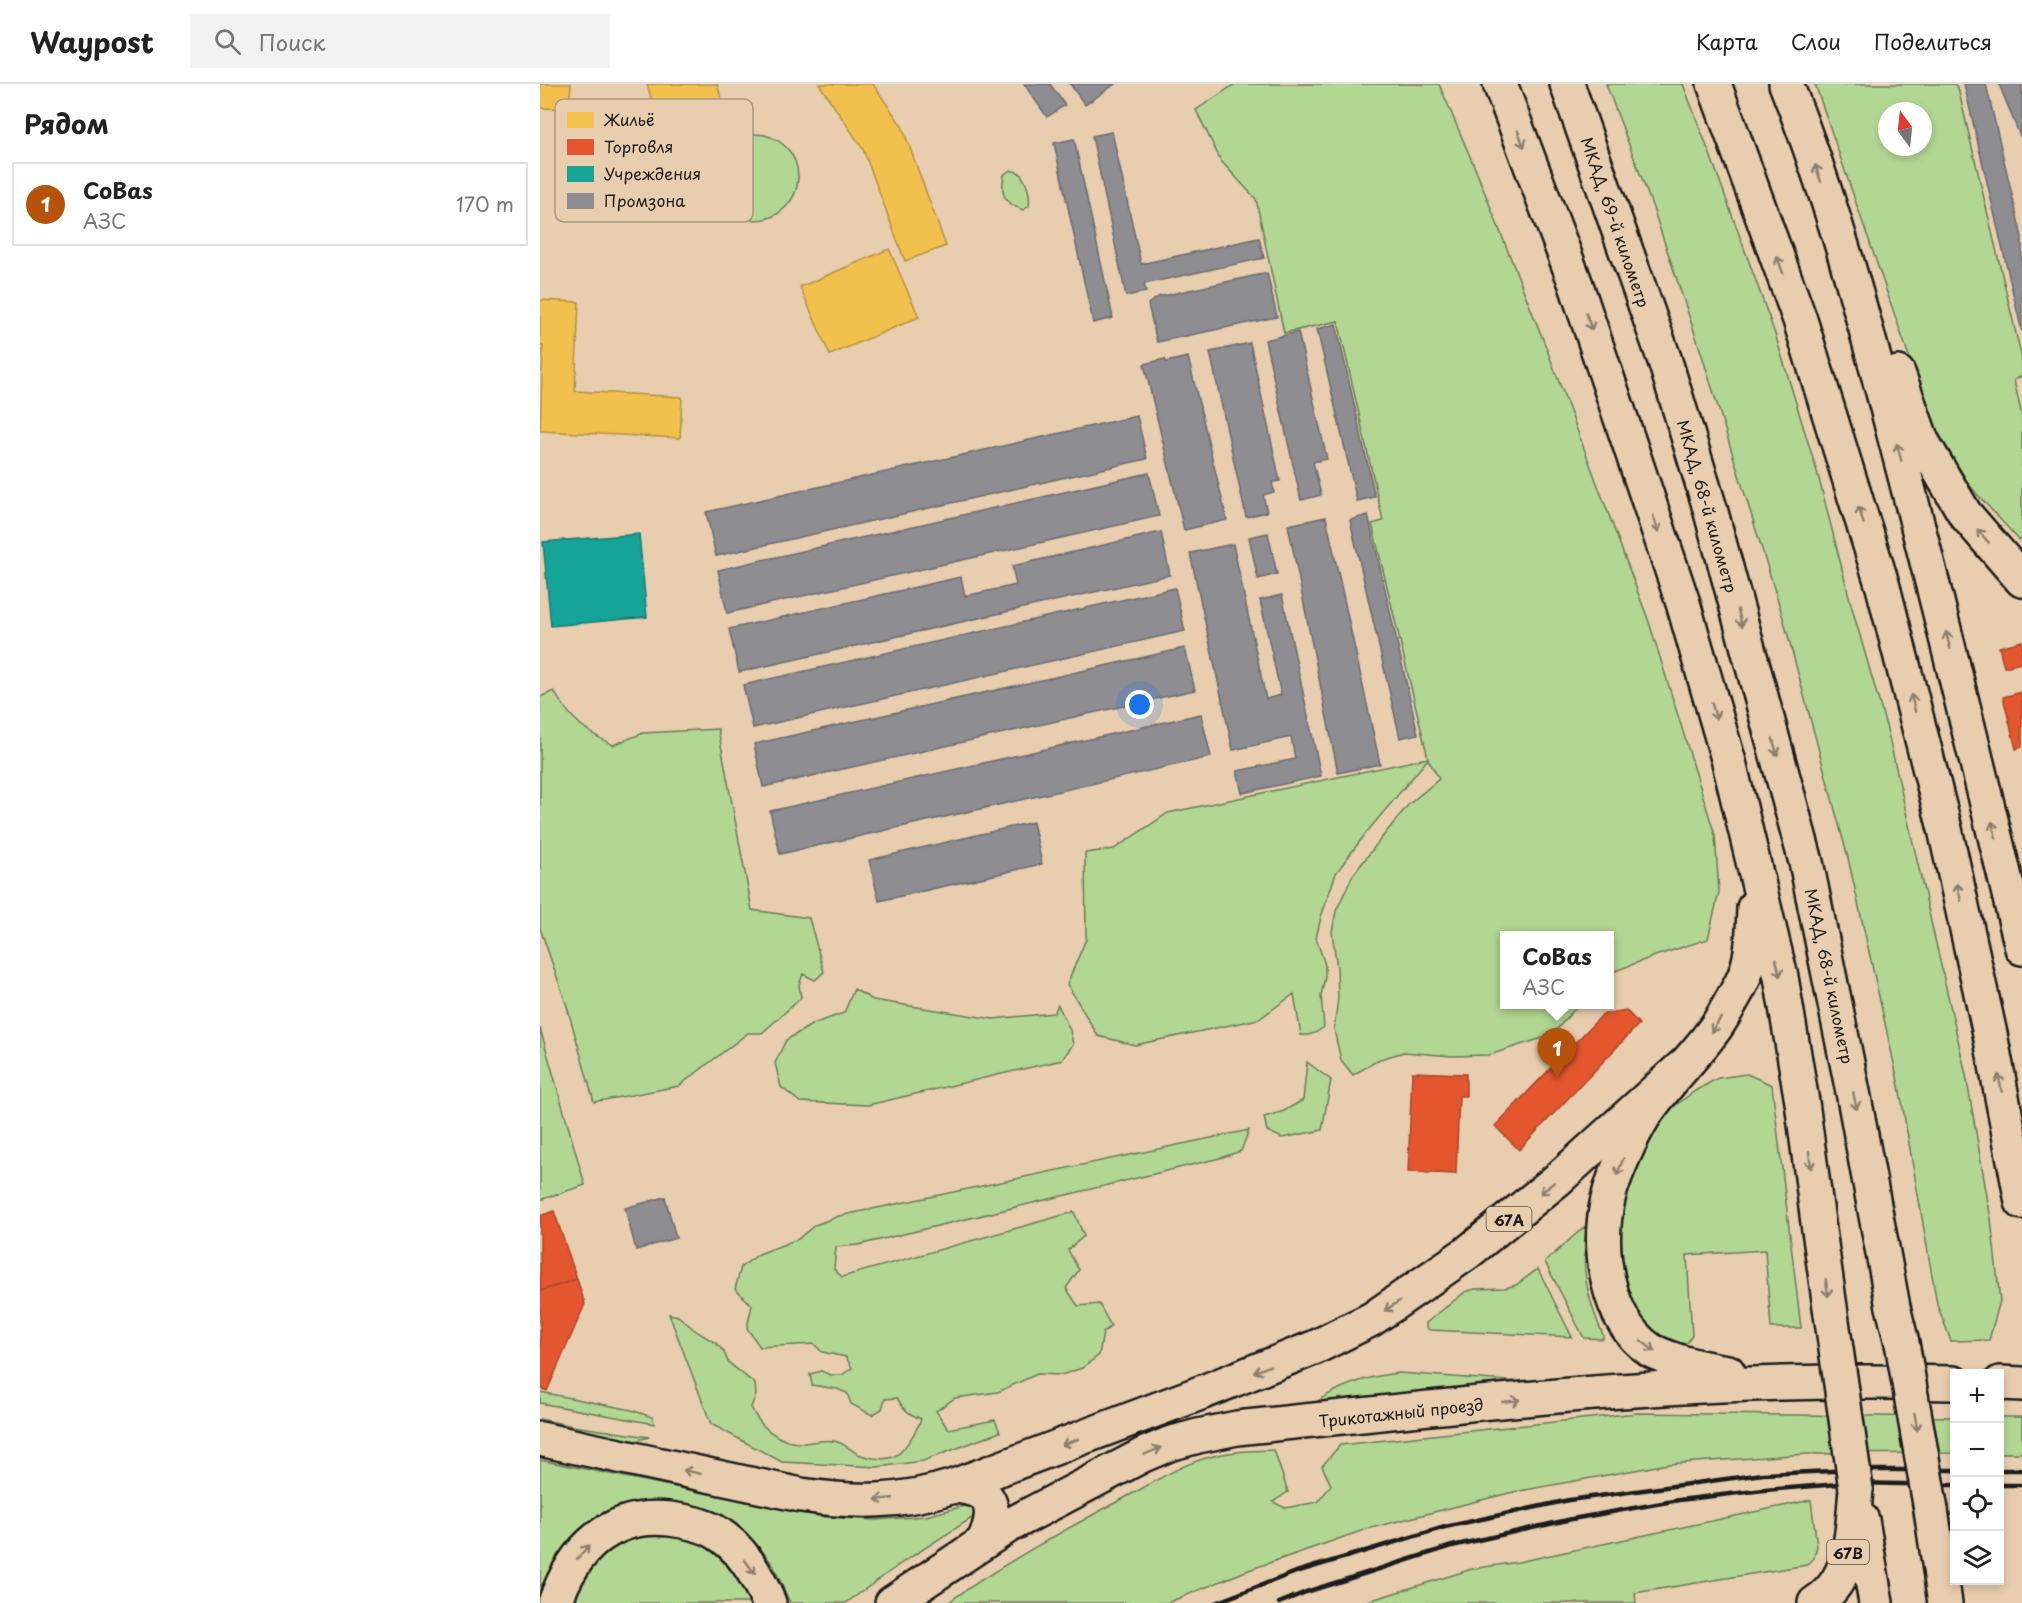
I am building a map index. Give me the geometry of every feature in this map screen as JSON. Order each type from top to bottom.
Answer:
[{"type":"main road","points":[[1500,84],[1575,282],[1683,603],[1729,762],[1780,977],[1802,1102],[1856,1489],[1875,1601]]},
{"type":"main road","name":"МКАД, 69-й километр","points":[[1567,84],[1665,361]]},
{"type":"main road","points":[[1714,84],[1800,320],[1883,587],[1942,817],[1990,1034],[2022,1202]]},
{"type":"main road","points":[[1786,84],[1837,228],[1899,375],[1922,441],[1965,514],[2022,580]]},
{"type":"main road","points":[[1837,228],[1936,590],[2022,948]]},
{"type":"main road","name":"МКАД, 68-й километр","points":[[1665,361],[1709,505],[1806,862],[1902,1343],[1946,1603]]},
{"type":"main road","name":"67A","points":[[1203,1392],[1333,1340],[1372,1319],[1407,1296],[1467,1253],[1557,1180],[1684,1065],[1716,1027],[1742,981],[1752,946],[1754,904],[1750,849]]},
{"type":"main road","points":[[1684,1065],[1644,1116],[1625,1154],[1608,1199],[1604,1255],[1608,1284],[1621,1316],[1650,1350],[1689,1366],[1792,1382]]},
{"type":"main road","name":"Трикотажный проезд","points":[[892,1603],[995,1534],[1143,1455],[1169,1444],[1198,1436],[1237,1428],[1651,1388],[1792,1382],[1950,1383]]},
{"type":"main road","points":[[2004,1383],[2022,1384]]},
{"type":"main road","points":[[540,1439],[779,1490],[838,1500],[879,1500],[924,1495],[954,1486],[1203,1392]]},
{"type":"main road","points":[[954,1486],[977,1491],[984,1495],[991,1507],[991,1527],[995,1534],[1086,1467],[1203,1392]]},
{"type":"main road","name":"67B","points":[[1815,1603],[1831,1590],[1841,1577],[1847,1563],[1856,1489]]},
{"type":"main road","points":[[555,1603],[561,1586],[577,1559],[595,1539],[616,1526],[638,1520],[660,1518],[687,1522],[714,1532],[738,1550],[756,1574],[769,1603]]},
{"type":"green space","points":[[1235,84],[1439,84],[1546,347],[1649,622],[1715,835],[1719,892],[1708,939],[1614,971],[1614,931],[1500,931],[1500,1009],[1575,1009],[1552,1035],[1489,1055],[1452,1056],[1404,1052],[1380,1059],[1353,1075],[1341,1060],[1334,1030],[1338,998],[1332,932],[1336,911],[1353,875],[1376,845],[1408,805],[1439,779],[1428,759],[1336,873],[1316,938],[1325,965],[1321,996],[1324,1027],[1318,1031],[1301,1035],[1294,994],[1259,1019],[1135,1045],[1098,1036],[1067,984],[1086,939],[1085,853],[1114,849],[1168,813],[1428,758],[1372,524],[1383,521],[1338,321],[1284,333],[1256,199],[1221,161],[1196,110]]},
{"type":"green space","points":[[1606,84],[1683,84],[1775,334],[1818,475],[1852,608],[1888,733],[1966,1075],[1991,1219],[2000,1301],[1989,1340],[1951,1341],[1937,1304],[1899,1086],[1848,858],[1782,614],[1701,352],[1653,208]]},
{"type":"green space","points":[[1815,84],[1954,84],[1958,88],[2022,359],[2022,376],[2014,380],[2022,417],[2022,539],[2019,540],[1959,472],[1932,423]]},
{"type":"green space","points":[[753,134],[771,137],[779,141],[791,153],[797,169],[797,185],[791,201],[779,213],[771,217],[753,220]]},
{"type":"green space","points":[[1010,170],[1020,173],[1028,188],[1029,206],[1023,210],[1011,204],[1003,193],[1004,175]]},
{"type":"green space","points":[[554,691],[579,723],[594,735],[613,745],[643,733],[718,729],[752,910],[809,918],[824,972],[815,980],[803,974],[799,985],[801,998],[762,1033],[748,1033],[679,1086],[594,1102],[566,1003],[540,928],[540,697]]},
{"type":"green space","points":[[854,989],[873,1000],[993,1019],[1054,1013],[1058,1005],[1070,1030],[1073,1044],[1062,1060],[868,1105],[800,1102],[781,1087],[775,1063],[786,1040],[813,1024],[844,1013]]},
{"type":"green space","points":[[540,1028],[585,1185],[540,1200]]},
{"type":"green space","points":[[1307,1062],[1331,1080],[1322,1130],[1282,1138],[1267,1131],[1264,1117],[1284,1111],[1303,1100]]},
{"type":"green space","points":[[1747,1074],[1772,1085],[1801,1328],[1771,1328],[1765,1250],[1687,1255],[1692,1335],[1688,1342],[1680,1346],[1669,1346],[1642,1322],[1630,1301],[1622,1274],[1620,1217],[1626,1182],[1665,1113],[1695,1091],[1718,1078]]},
{"type":"green space","points":[[1249,1130],[1241,1151],[1220,1158],[858,1245],[836,1247],[834,1269],[842,1277],[1074,1212],[1084,1236],[1068,1250],[1079,1270],[1066,1288],[1078,1306],[1099,1304],[1111,1326],[1103,1333],[1099,1355],[1082,1368],[1061,1375],[1037,1374],[998,1392],[955,1398],[936,1411],[948,1429],[995,1420],[1000,1432],[923,1461],[878,1467],[782,1462],[711,1424],[669,1314],[678,1316],[696,1331],[716,1343],[724,1352],[728,1362],[755,1384],[756,1395],[751,1407],[765,1427],[785,1440],[801,1443],[834,1441],[862,1455],[886,1458],[899,1454],[914,1434],[921,1419],[907,1411],[897,1398],[885,1399],[882,1409],[872,1415],[851,1404],[847,1393],[812,1385],[810,1374],[821,1371],[831,1375],[842,1375],[852,1368],[846,1357],[822,1352],[814,1344],[760,1347],[747,1328],[752,1305],[735,1289],[741,1267],[759,1254],[798,1239],[815,1225],[839,1216]]},
{"type":"green space","points":[[1584,1227],[1586,1230],[1584,1258],[1589,1296],[1603,1339],[1584,1338],[1545,1262]]},
{"type":"green space","points":[[1538,1269],[1572,1337],[1430,1330],[1426,1327],[1426,1323],[1465,1292],[1516,1285]]},
{"type":"green space","points":[[1399,1373],[1521,1382],[1313,1404],[1354,1383]]},
{"type":"green space","points":[[540,1392],[632,1410],[652,1417],[655,1424],[540,1403]]},
{"type":"green space","points":[[1637,1413],[1950,1417],[1950,1453],[1807,1454],[1668,1464],[1509,1493],[1367,1529],[1246,1571],[1167,1603],[947,1603],[1013,1560],[1082,1521],[1176,1470],[1214,1456],[1274,1450],[1288,1492],[1273,1502],[1285,1508],[1318,1502],[1331,1485],[1322,1466],[1340,1445]]},
{"type":"green space","points":[[2004,1417],[2022,1417],[2022,1453],[2004,1453]]},
{"type":"green space","points":[[540,1419],[649,1437],[635,1441],[540,1425]]},
{"type":"green space","points":[[540,1460],[825,1517],[876,1520],[926,1516],[972,1504],[976,1505],[975,1516],[903,1562],[846,1603],[790,1603],[773,1565],[759,1547],[732,1525],[634,1505],[606,1512],[590,1523],[572,1541],[540,1603]]},
{"type":"green space","points":[[1811,1500],[1817,1546],[1814,1558],[1807,1565],[1635,1593],[1636,1603],[1362,1603],[1472,1569],[1518,1562]]},
{"type":"green space","points":[[643,1530],[703,1540],[730,1559],[754,1597],[750,1603],[567,1603],[600,1550]]},
{"type":"building: Жильё","points":[[540,84],[571,84],[570,99],[555,99],[555,109],[540,108]]},
{"type":"building: Жильё","points":[[647,84],[717,84],[722,99],[651,99]]},
{"type":"building: Жильё","points":[[819,84],[873,84],[902,126],[946,246],[905,261],[863,149]]},
{"type":"building: Жильё","points":[[889,249],[919,317],[830,355],[800,287]]},
{"type":"building: Жильё","points":[[540,300],[579,302],[575,391],[682,397],[680,438],[540,431],[543,346],[540,346]]},
{"type":"building: Торговля","points":[[2022,641],[2022,663],[2004,667],[1999,647]]},
{"type":"building: Торговля","points":[[2022,692],[2022,747],[2016,749],[2003,697]]},
{"type":"building: Торговля","points":[[1626,1010],[1639,1024],[1519,1150],[1495,1126],[1603,1014]]},
{"type":"building: Торговля","points":[[1412,1072],[1466,1074],[1466,1096],[1459,1096],[1456,1174],[1408,1172]]},
{"type":"building: Торговля","points":[[554,1211],[577,1279],[540,1291],[540,1216]]},
{"type":"building: Торговля","points":[[577,1279],[585,1304],[547,1391],[540,1388],[540,1291]]},
{"type":"building: Учреждения","points":[[639,534],[647,617],[551,626],[543,542]]},
{"type":"building: Промзона","points":[[1024,84],[1050,84],[1065,105],[1047,117]]},
{"type":"building: Промзона","points":[[1070,84],[1115,84],[1085,105]]},
{"type":"building: Промзона","points":[[1964,84],[1986,84],[2022,237],[2022,332]]},
{"type":"building: Промзона","points":[[1999,84],[2022,84],[2022,141]]},
{"type":"building: Промзона","points":[[1112,132],[1141,264],[1259,238],[1264,258],[1144,284],[1146,292],[1126,296],[1092,136]]},
{"type":"building: Промзона","points":[[1074,139],[1113,318],[1093,323],[1054,143]]},
{"type":"building: Промзона","points":[[1267,273],[1277,317],[1157,342],[1148,304],[1158,297]]},
{"type":"building: Промзона","points":[[1336,324],[1375,497],[1357,501],[1317,329]]},
{"type":"building: Промзона","points":[[1298,332],[1327,459],[1313,462],[1321,495],[1301,500],[1265,340]]},
{"type":"building: Промзона","points":[[1250,343],[1280,481],[1272,482],[1274,492],[1263,495],[1267,512],[1246,517],[1210,352]]},
{"type":"building: Промзона","points":[[1188,357],[1227,520],[1184,530],[1144,364]]},
{"type":"building: Промзона","points":[[1137,416],[1147,459],[716,556],[706,512]]},
{"type":"building: Промзона","points":[[1149,473],[1159,516],[727,613],[718,570]]},
{"type":"building: Промзона","points":[[1368,515],[1418,734],[1400,738],[1350,520]]},
{"type":"building: Промзона","points":[[1326,517],[1380,764],[1338,773],[1288,525]]},
{"type":"building: Промзона","points":[[1161,532],[1170,575],[739,672],[729,629],[961,577],[965,596],[1016,585],[1012,566]]},
{"type":"building: Промзона","points":[[1268,533],[1277,574],[1258,579],[1249,537]]},
{"type":"building: Промзона","points":[[1233,544],[1266,699],[1281,695],[1260,600],[1282,595],[1321,776],[1242,793],[1237,771],[1295,759],[1291,737],[1233,750],[1190,553]]},
{"type":"building: Промзона","points":[[1175,588],[1185,631],[753,728],[743,685]]},
{"type":"building: Промзона","points":[[1185,648],[1195,690],[763,787],[754,744]]},
{"type":"building: Промзона","points":[[1201,714],[1211,757],[780,854],[770,811]]},
{"type":"building: Промзона","points":[[1033,822],[1042,864],[879,901],[869,860]]},
{"type":"building: Промзона","points":[[665,1197],[676,1238],[636,1250],[625,1208]]},
{"type":"railway","points":[[1215,1603],[1296,1572],[1445,1527],[1569,1500],[1763,1474],[1855,1470],[1950,1470]]},
{"type":"railway","points":[[2004,1470],[2022,1470]]},
{"type":"railway","points":[[1279,1603],[1306,1592],[1452,1546],[1572,1519],[1679,1500],[1851,1483],[1950,1485]]},
{"type":"railway","points":[[2004,1485],[2022,1485]]},
{"type":"place","name":"CoBas","points":[[1557,1078]]}]
